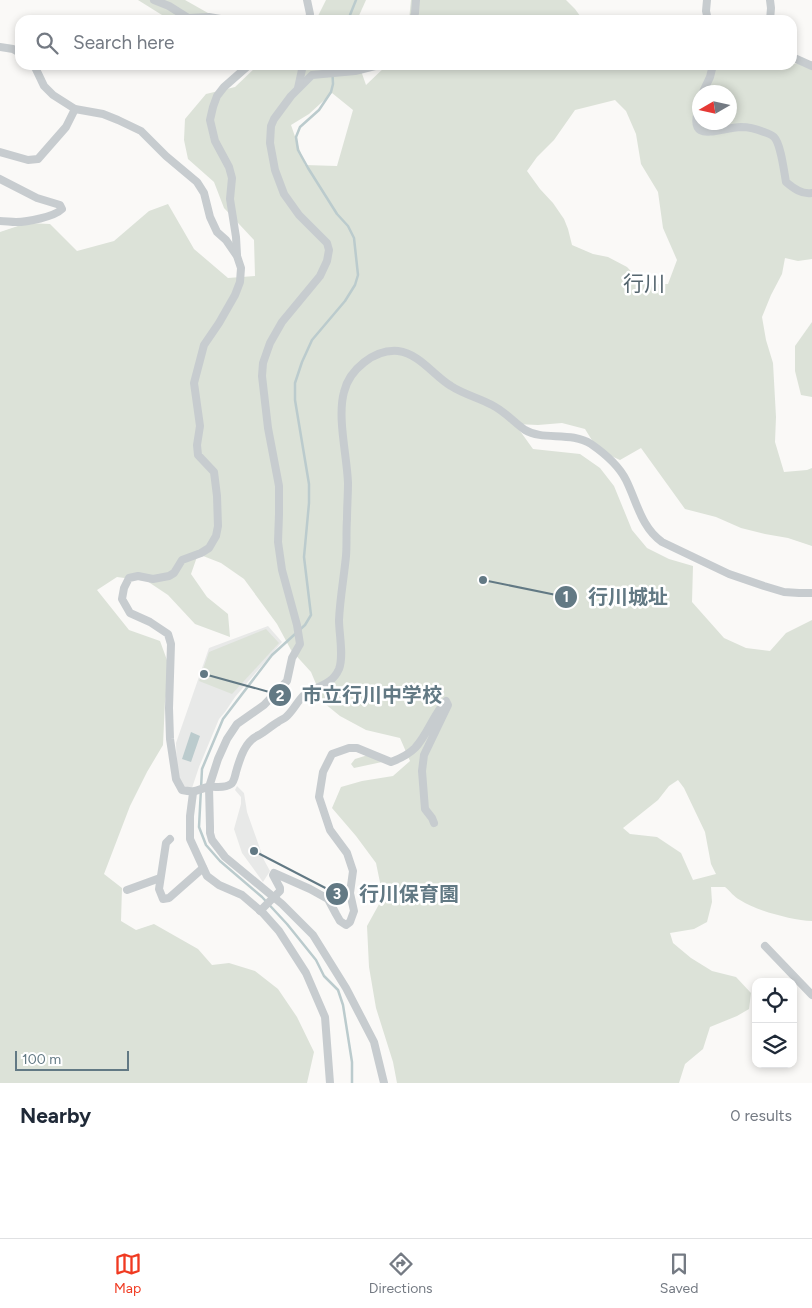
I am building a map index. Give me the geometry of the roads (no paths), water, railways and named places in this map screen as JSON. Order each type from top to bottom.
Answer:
[{"type":"street","points":[[154,0],[169,6],[183,15]]},
{"type":"street","points":[[308,0],[310,15]]},
{"type":"street","points":[[414,15],[416,0]]},
{"type":"street","points":[[707,0],[707,15]]},
{"type":"street","points":[[770,0],[770,15]]},
{"type":"street","points":[[0,47],[15,50]]},
{"type":"street","points":[[797,59],[812,66]]},
{"type":"street","points":[[36,70],[44,86],[53,95],[75,109],[102,114],[140,131],[197,182],[204,193],[210,217],[217,232],[226,240],[237,256]]},
{"type":"street","points":[[243,70],[217,96],[210,120],[215,141],[229,167],[232,178],[230,199],[237,256],[241,268],[240,282],[220,323],[204,345],[194,383],[200,426],[197,445],[198,455],[214,472],[218,526],[216,536],[209,548],[182,560],[174,573],[169,576],[153,579],[138,576],[129,578],[124,588],[122,599],[130,613],[150,622],[168,634],[171,644],[170,740],[176,779],[182,790],[193,792],[209,787],[222,788],[231,784],[241,756],[255,737],[285,718],[304,695],[330,683],[339,668],[341,660],[339,629],[346,556],[348,484],[342,423],[342,401],[344,389],[352,373],[363,363],[378,354],[396,351],[406,353],[420,360],[450,386],[494,406],[527,431],[537,434],[569,436],[589,442],[608,457],[625,478],[644,523],[654,536],[662,542],[729,574],[764,586],[784,592],[812,592]]},
{"type":"street","points":[[298,88],[302,70]]},
{"type":"street","points":[[359,70],[312,75],[290,96],[271,126],[270,143],[275,170],[284,194],[299,215],[327,243],[329,250],[328,261],[320,276],[282,322],[270,343],[263,363],[262,376],[268,428],[279,486],[278,542],[282,570],[297,625],[300,644],[292,658],[286,682],[264,705],[237,724],[227,739],[209,787],[210,833],[212,840],[225,857],[282,904],[313,935],[334,968],[374,1042],[384,1083]]},
{"type":"street","points":[[707,85],[712,70]]},
{"type":"street","points":[[0,152],[28,160],[38,159],[66,127],[75,109]]},
{"type":"street","points":[[737,128],[754,128],[774,136],[778,145],[786,182],[807,194],[812,193]]},
{"type":"street","points":[[700,130],[706,132],[720,130]]},
{"type":"street","points":[[0,179],[37,198],[60,205],[62,209],[43,218],[16,222],[0,220]]},
{"type":"street","points":[[260,911],[280,891],[273,875],[274,873],[328,899],[340,921],[346,925],[350,922],[354,912],[350,893],[353,871],[347,853],[330,830],[319,797],[323,772],[332,754],[349,748],[357,748],[391,762],[402,758],[415,748],[446,701],[448,705],[424,755],[422,771],[425,809],[434,823]]},
{"type":"street","points":[[193,792],[190,839],[207,876],[242,895],[260,911],[279,931],[306,973],[325,1017],[330,1083]]},
{"type":"street","points":[[170,839],[166,843],[160,878],[159,890],[163,899],[169,898],[203,868]]},
{"type":"street","points":[[127,890],[160,878]]},
{"type":"street","points":[[765,946],[812,995]]},
{"type":"waterway","points":[[350,15],[356,0]]},
{"type":"waterway","points":[[332,70],[333,84],[331,92],[319,110],[300,127],[296,137],[298,150],[308,168],[337,214],[348,226],[354,238],[358,275],[355,285],[345,301],[312,340],[295,383],[295,400],[309,484],[304,557],[311,615],[305,625],[272,655],[223,719],[202,769],[199,827],[206,845],[220,861],[262,897],[287,924],[316,960],[324,976],[338,990],[343,1005],[352,1062],[352,1083]]},
{"type":"place","name":"行川城址","points":[[483,580]]},
{"type":"place","name":"市立行川中学校","points":[[204,674]]},
{"type":"place","name":"行川保育園","points":[[254,851]]},
{"type":"district","name":"行川","points":[[644,284]]}]
